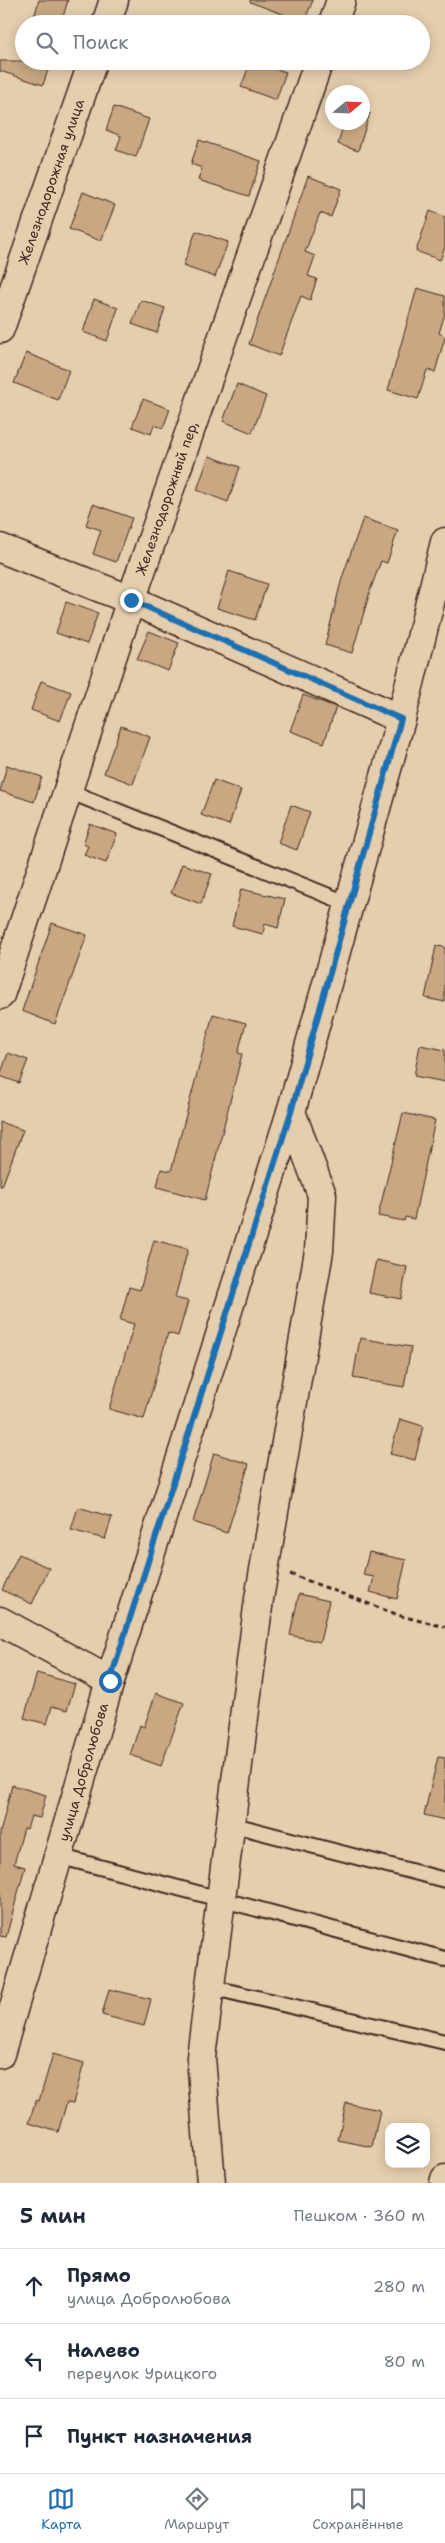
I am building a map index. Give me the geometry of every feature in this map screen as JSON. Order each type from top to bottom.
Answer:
[{"type":"street","points":[[109,15],[114,0]]},
{"type":"street","points":[[335,15],[341,0]]},
{"type":"street","name":"Железнодорожная улица","points":[[0,329],[90,70]]},
{"type":"street","name":"Железнодорожный пер,","points":[[0,995],[131,600],[316,70]]},
{"type":"street","name":"улица Добролюбова","points":[[0,2054],[110,1681],[291,1112],[401,719],[445,542]]},
{"type":"street","points":[[0,548],[131,600],[401,719]]},
{"type":"street","points":[[210,2183],[201,2057],[265,1565],[319,1251],[322,1195],[291,1112]]},
{"type":"street","points":[[0,1621],[110,1681]]},
{"type":"street","points":[[444,2183],[445,2179]]},
{"type":"lane","points":[[68,791],[349,904]]},
{"type":"lane","points":[[230,1824],[445,1880]]},
{"type":"lane","points":[[58,1856],[445,1960]]},
{"type":"lane","points":[[210,1986],[445,2042]]},
{"type":"path","points":[[265,1565],[401,1616],[445,1627]]},
{"type":"building","points":[[39,0],[68,0],[64,15],[35,15]]},
{"type":"building","points":[[250,0],[313,0],[307,15],[285,15],[250,2]]},
{"type":"building","points":[[0,61],[15,61],[15,70],[48,70],[43,85],[0,71]]},
{"type":"building","points":[[248,70],[280,70],[286,72],[276,100],[241,87]]},
{"type":"building","points":[[114,107],[149,119],[136,157],[116,150],[121,136],[106,130]]},
{"type":"building","points":[[342,130],[365,130],[358,151],[338,144]]},
{"type":"building","points":[[199,140],[261,161],[249,196],[198,180],[202,168],[191,164]]},
{"type":"building","points":[[308,176],[341,189],[331,217],[320,213],[305,252],[315,256],[308,276],[317,279],[310,300],[301,296],[279,356],[249,344]]},
{"type":"building","points":[[83,192],[115,205],[101,241],[69,229]]},
{"type":"building","points":[[430,211],[445,217],[445,247],[440,260],[416,251]]},
{"type":"building","points":[[196,231],[228,242],[215,277],[183,266]]},
{"type":"building","points":[[417,288],[445,296],[445,313],[439,333],[445,337],[435,372],[427,370],[418,399],[388,390]]},
{"type":"building","points":[[94,299],[118,308],[107,341],[83,332]]},
{"type":"building","points":[[141,300],[165,308],[157,333],[132,324]]},
{"type":"building","points":[[26,353],[69,370],[58,400],[14,383]]},
{"type":"building","points":[[237,384],[266,396],[252,433],[223,421]]},
{"type":"building","points":[[143,399],[170,409],[163,428],[154,425],[151,434],[132,427]]},
{"type":"building","points":[[209,456],[240,467],[228,502],[197,490]]},
{"type":"building","points":[[93,504],[132,518],[116,562],[93,554],[101,530],[86,525]]},
{"type":"building","points":[[363,518],[398,530],[387,563],[381,561],[352,653],[325,645],[342,578]]},
{"type":"building","points":[[229,571],[267,584],[255,620],[217,608]]},
{"type":"building","points":[[66,602],[98,613],[87,644],[56,633]]},
{"type":"building","points":[[149,631],[179,643],[168,671],[137,659]]},
{"type":"building","points":[[41,681],[71,692],[60,721],[31,710]]},
{"type":"building","points":[[303,695],[336,707],[324,743],[290,731]]},
{"type":"building","points":[[121,726],[150,737],[133,784],[104,773]]},
{"type":"building","points":[[7,765],[42,777],[34,802],[0,791]]},
{"type":"building","points":[[214,780],[241,790],[229,825],[201,815]]},
{"type":"building","points":[[291,805],[310,812],[297,850],[278,843]]},
{"type":"building","points":[[90,824],[117,834],[106,863],[84,855],[88,846],[83,844]]},
{"type":"building","points":[[182,864],[212,874],[201,904],[171,893]]},
{"type":"building","points":[[241,889],[285,899],[278,928],[265,924],[263,934],[232,926]]},
{"type":"building","points":[[52,923],[87,935],[55,1024],[22,1011]]},
{"type":"building","points":[[436,946],[445,947],[445,1002],[425,998]]},
{"type":"building","points":[[213,1014],[246,1023],[238,1053],[242,1054],[205,1200],[157,1187],[161,1169],[171,1171]]},
{"type":"building","points":[[420,1045],[445,1050],[445,1082],[414,1076]]},
{"type":"building","points":[[8,1053],[28,1060],[19,1083],[0,1076]]},
{"type":"building","points":[[403,1113],[435,1120],[414,1219],[405,1217],[404,1221],[378,1216]]},
{"type":"building","points":[[0,1122],[23,1130],[2,1186],[0,1186]]},
{"type":"building","points":[[154,1240],[188,1249],[175,1298],[188,1301],[178,1336],[168,1333],[144,1419],[109,1409],[134,1324],[120,1320],[129,1287],[140,1290]]},
{"type":"building","points":[[376,1260],[407,1267],[401,1299],[369,1293]]},
{"type":"building","points":[[360,1338],[411,1347],[404,1387],[353,1378]]},
{"type":"building","points":[[400,1419],[423,1426],[415,1460],[390,1454]]},
{"type":"building","points":[[214,1453],[249,1464],[227,1533],[193,1522]]},
{"type":"building","points":[[78,1507],[112,1517],[105,1539],[71,1530]]},
{"type":"building","points":[[369,1552],[406,1560],[397,1599],[370,1592],[374,1577],[363,1575]]},
{"type":"building","points":[[19,1554],[49,1568],[32,1604],[2,1590]]},
{"type":"building","points":[[299,1594],[329,1601],[320,1642],[290,1635]]},
{"type":"building","points":[[37,1673],[75,1684],[67,1710],[52,1706],[47,1724],[24,1718]]},
{"type":"building","points":[[156,1693],[184,1703],[161,1766],[130,1755],[140,1725],[144,1727]]},
{"type":"building","points":[[438,1757],[445,1758],[445,1820],[424,1815]]},
{"type":"building","points":[[12,1785],[46,1795],[40,1818],[31,1816],[27,1829],[24,1828],[14,1864],[25,1867],[6,1937],[0,1936],[0,1833]]},
{"type":"building","points":[[109,1989],[151,1999],[144,2026],[102,2015]]},
{"type":"building","points":[[53,2054],[84,2063],[73,2103],[67,2102],[58,2132],[29,2123],[36,2100],[39,2101]]},
{"type":"building","points":[[346,2103],[380,2110],[372,2147],[338,2140]]},
{"type":"route","points":[[110,1681],[291,1112],[401,719],[131,600]]}]
